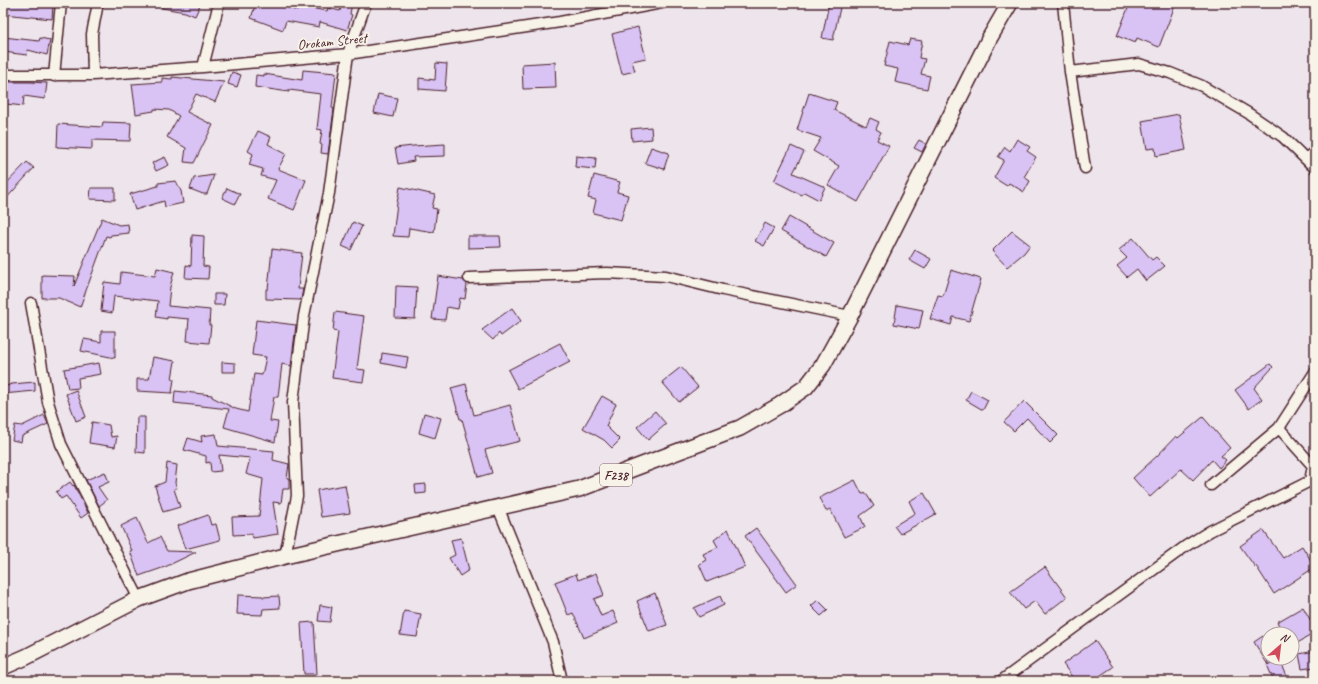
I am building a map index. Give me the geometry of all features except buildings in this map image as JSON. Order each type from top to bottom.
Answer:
[{"type":"main road","name":"F238","points":[[3,667],[26,657],[139,599],[188,582],[285,556],[579,489],[740,428],[780,405],[806,387],[823,365],[850,316],[989,39],[1010,3]]},
{"type":"street","points":[[54,76],[61,3]]},
{"type":"street","points":[[93,75],[92,34],[98,3]]},
{"type":"street","points":[[203,67],[219,3]]},
{"type":"street","points":[[285,556],[297,496],[293,402],[304,316],[329,193],[348,54],[366,3]]},
{"type":"street","name":"Orokam Street","points":[[3,75],[93,75],[348,54],[560,22],[662,3]]},
{"type":"street","points":[[1063,3],[1070,72],[1085,168]]},
{"type":"street","points":[[1070,72],[1139,64],[1170,73],[1202,86],[1248,113],[1283,137],[1315,168]]},
{"type":"street","points":[[1306,159],[1315,151]]},
{"type":"street","points":[[468,278],[607,273],[666,276],[723,290],[850,316]]},
{"type":"street","points":[[31,303],[48,402],[61,444],[139,599]]},
{"type":"street","points":[[1211,485],[1279,428],[1315,372]]},
{"type":"street","points":[[1001,681],[1186,546],[1210,531],[1310,481],[1312,466],[1279,428]]},
{"type":"street","points":[[498,507],[553,642],[562,681]]}]
